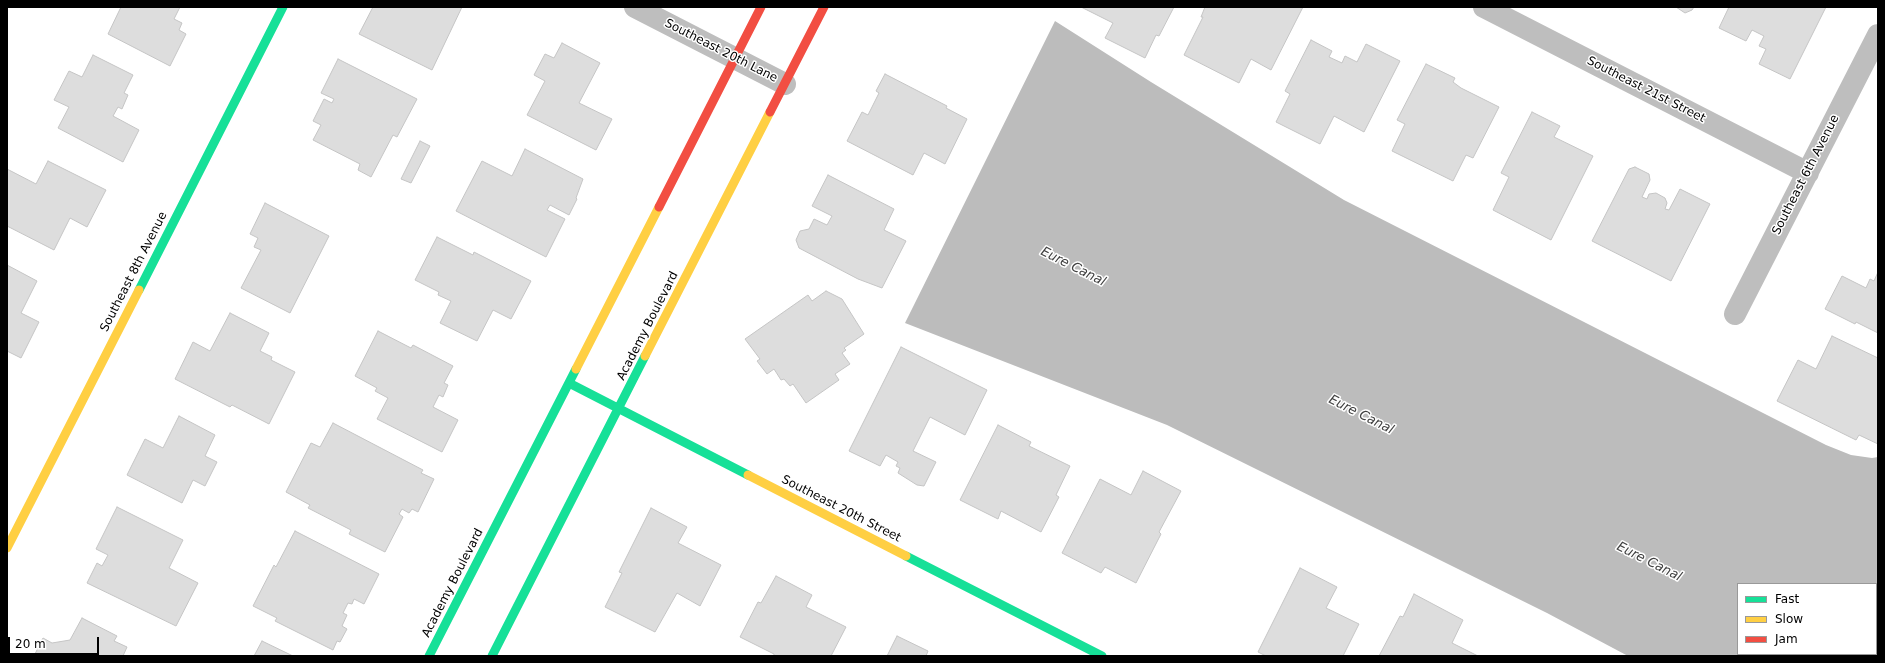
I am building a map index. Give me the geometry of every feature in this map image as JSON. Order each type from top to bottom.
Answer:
[{"type":"street","name":"Southeast 8th Avenue","points":[[7,548],[283,7]]},
{"type":"street","name":"Southeast 20th Lane","points":[[635,7],[785,84]]},
{"type":"street","name":"Academy Boulevard","points":[[429,656],[761,7]]},
{"type":"street","name":"Academy Boulevard","points":[[492,656],[824,7]]},
{"type":"street","name":"Southeast 21st Street","points":[[1484,7],[1808,173]]},
{"type":"street","name":"Southeast 6th Avenue","points":[[1735,314],[1878,35]]},
{"type":"street","name":"Southeast 20th Street","points":[[569,383],[1102,656]]},
{"type":"water","name":"Eure Canal","points":[[1055,21],[1151,82],[1344,200],[1826,445],[1851,455],[1872,458],[1878,457],[1878,656],[1628,656],[1547,613],[1167,425],[905,323]]},
{"type":"building","points":[[121,7],[180,7],[174,19],[182,23],[179,30],[186,34],[170,66],[108,34]]},
{"type":"building","points":[[373,7],[462,7],[432,70],[359,34]]},
{"type":"building","points":[[1081,7],[1174,7],[1159,36],[1156,35],[1145,58],[1105,38],[1113,23]]},
{"type":"building","points":[[1205,7],[1303,7],[1271,70],[1251,59],[1239,83],[1184,55],[1203,17],[1201,17]]},
{"type":"building","points":[[1676,7],[1694,7],[1692,10],[1685,13]]},
{"type":"building","points":[[1729,7],[1826,7],[1790,79],[1759,64],[1766,49],[1759,46],[1764,36],[1752,30],[1746,41],[1719,28]]},
{"type":"building","points":[[1311,40],[1332,51],[1329,57],[1342,63],[1345,56],[1357,62],[1366,44],[1400,61],[1364,132],[1334,116],[1320,144],[1276,122],[1290,94],[1285,91]]},
{"type":"building","points":[[562,43],[600,63],[579,103],[612,119],[596,150],[527,115],[545,81],[534,75],[545,54],[554,58]]},
{"type":"building","points":[[93,55],[133,75],[124,93],[128,95],[122,109],[118,107],[113,116],[139,130],[123,162],[58,128],[69,107],[54,100],[69,71],[82,77]]},
{"type":"building","points":[[338,59],[417,99],[397,137],[393,135],[371,177],[358,170],[360,164],[313,140],[321,125],[313,121],[324,99],[332,103],[334,99],[321,93]]},
{"type":"building","points":[[1426,64],[1455,78],[1453,82],[1461,88],[1499,107],[1473,158],[1466,155],[1453,181],[1392,151],[1405,124],[1397,120]]},
{"type":"building","points":[[885,74],[947,106],[946,108],[967,119],[945,164],[924,153],[913,175],[847,141],[862,112],[868,115],[879,93],[876,91]]},
{"type":"building","points":[[1532,112],[1560,126],[1554,137],[1593,156],[1551,240],[1493,210],[1509,177],[1501,173]]},
{"type":"building","points":[[420,141],[430,146],[411,183],[401,179]]},
{"type":"building","points":[[525,149],[583,179],[576,198],[577,199],[569,215],[550,205],[547,210],[565,219],[546,257],[456,211],[482,161],[512,176]]},
{"type":"building","points":[[48,161],[106,190],[87,227],[70,218],[54,250],[7,226],[7,169],[36,184]]},
{"type":"building","points":[[1635,167],[1649,174],[1650,180],[1642,197],[1647,199],[1649,194],[1656,193],[1665,198],[1667,203],[1665,209],[1669,210],[1680,189],[1710,204],[1671,281],[1592,241],[1629,169]]},
{"type":"building","points":[[828,175],[894,209],[884,230],[906,241],[882,288],[858,279],[799,248],[796,240],[800,231],[809,229],[814,219],[827,225],[832,216],[812,206]]},
{"type":"building","points":[[265,203],[329,236],[290,313],[241,288],[261,250],[254,247],[258,238],[250,234]]},
{"type":"building","points":[[437,237],[473,255],[474,252],[531,281],[511,319],[493,310],[477,341],[440,323],[451,301],[438,295],[439,292],[415,280]]},
{"type":"building","points":[[7,265],[37,281],[21,313],[39,322],[21,358],[7,351]]},
{"type":"building","points":[[1878,272],[1878,333],[1856,322],[1855,324],[1825,309],[1842,276],[1866,288],[1870,279],[1874,281]]},
{"type":"building","points":[[826,291],[842,299],[864,334],[844,348],[846,350],[842,353],[850,364],[835,374],[839,380],[806,403],[793,384],[790,386],[784,379],[781,380],[774,369],[767,374],[757,361],[760,359],[745,339],[808,295],[812,301]]},
{"type":"building","points":[[230,313],[269,333],[260,351],[272,357],[271,360],[295,372],[269,424],[232,405],[230,407],[175,379],[193,342],[210,351]]},
{"type":"building","points":[[378,331],[411,348],[413,345],[453,366],[444,383],[448,385],[443,397],[439,395],[433,407],[458,420],[442,452],[377,419],[388,398],[375,391],[377,388],[355,376]]},
{"type":"building","points":[[1832,336],[1878,358],[1878,444],[1859,435],[1856,440],[1777,401],[1798,360],[1816,369]]},
{"type":"building","points":[[901,347],[987,390],[965,435],[930,417],[913,451],[936,462],[924,486],[917,485],[898,473],[900,468],[896,466],[898,462],[886,455],[880,466],[849,451]]},
{"type":"building","points":[[179,416],[215,435],[205,456],[217,462],[205,486],[193,480],[182,503],[127,475],[145,439],[163,448]]},
{"type":"building","points":[[333,423],[423,470],[421,473],[434,479],[418,512],[412,509],[409,513],[402,509],[399,514],[403,517],[385,552],[349,534],[351,530],[308,508],[310,505],[286,492],[311,443],[320,447]]},
{"type":"building","points":[[998,425],[1031,442],[1029,446],[1070,466],[1056,495],[1059,497],[1041,532],[1001,511],[998,519],[960,500]]},
{"type":"building","points":[[1143,471],[1181,491],[1159,532],[1161,534],[1136,583],[1105,567],[1101,573],[1062,553],[1100,479],[1131,495]]},
{"type":"building","points":[[117,507],[183,540],[169,568],[198,583],[176,626],[87,583],[97,563],[102,566],[108,555],[96,549]]},
{"type":"building","points":[[651,508],[687,527],[678,543],[721,565],[700,606],[677,593],[655,632],[605,607],[622,573],[619,572]]},
{"type":"building","points":[[295,531],[379,574],[364,604],[354,599],[352,604],[348,603],[343,613],[347,615],[342,626],[347,629],[340,642],[337,641],[333,650],[275,621],[277,618],[253,606],[274,565],[276,567]]},
{"type":"building","points":[[1300,568],[1337,587],[1326,608],[1359,624],[1343,656],[1266,656],[1258,652]]},
{"type":"building","points":[[776,576],[812,595],[806,607],[846,627],[831,656],[774,656],[774,654],[740,637],[758,602],[761,603]]},
{"type":"building","points":[[1414,594],[1463,620],[1452,643],[1478,656],[1379,656],[1400,616],[1403,617]]},
{"type":"building","points":[[82,618],[117,636],[114,641],[127,647],[123,656],[34,656],[43,638],[52,643],[70,640]]},
{"type":"building","points":[[897,636],[928,651],[926,656],[887,656]]},
{"type":"building","points":[[262,641],[293,656],[254,656]]},
{"type":"traffic: fast","points":[[139,290],[283,7]]},
{"type":"traffic: fast","points":[[492,656],[645,356]]},
{"type":"traffic: fast","points":[[429,656],[576,369]]},
{"type":"traffic: fast","points":[[569,383],[748,475]]},
{"type":"traffic: fast","points":[[906,556],[1102,656]]},
{"type":"traffic: slow","points":[[645,356],[770,112]]},
{"type":"traffic: slow","points":[[576,369],[659,207]]},
{"type":"traffic: slow","points":[[7,548],[139,290]]},
{"type":"traffic: slow","points":[[748,475],[906,556]]},
{"type":"traffic: jam","points":[[659,207],[761,7]]},
{"type":"traffic: jam","points":[[770,112],[824,7]]}]
